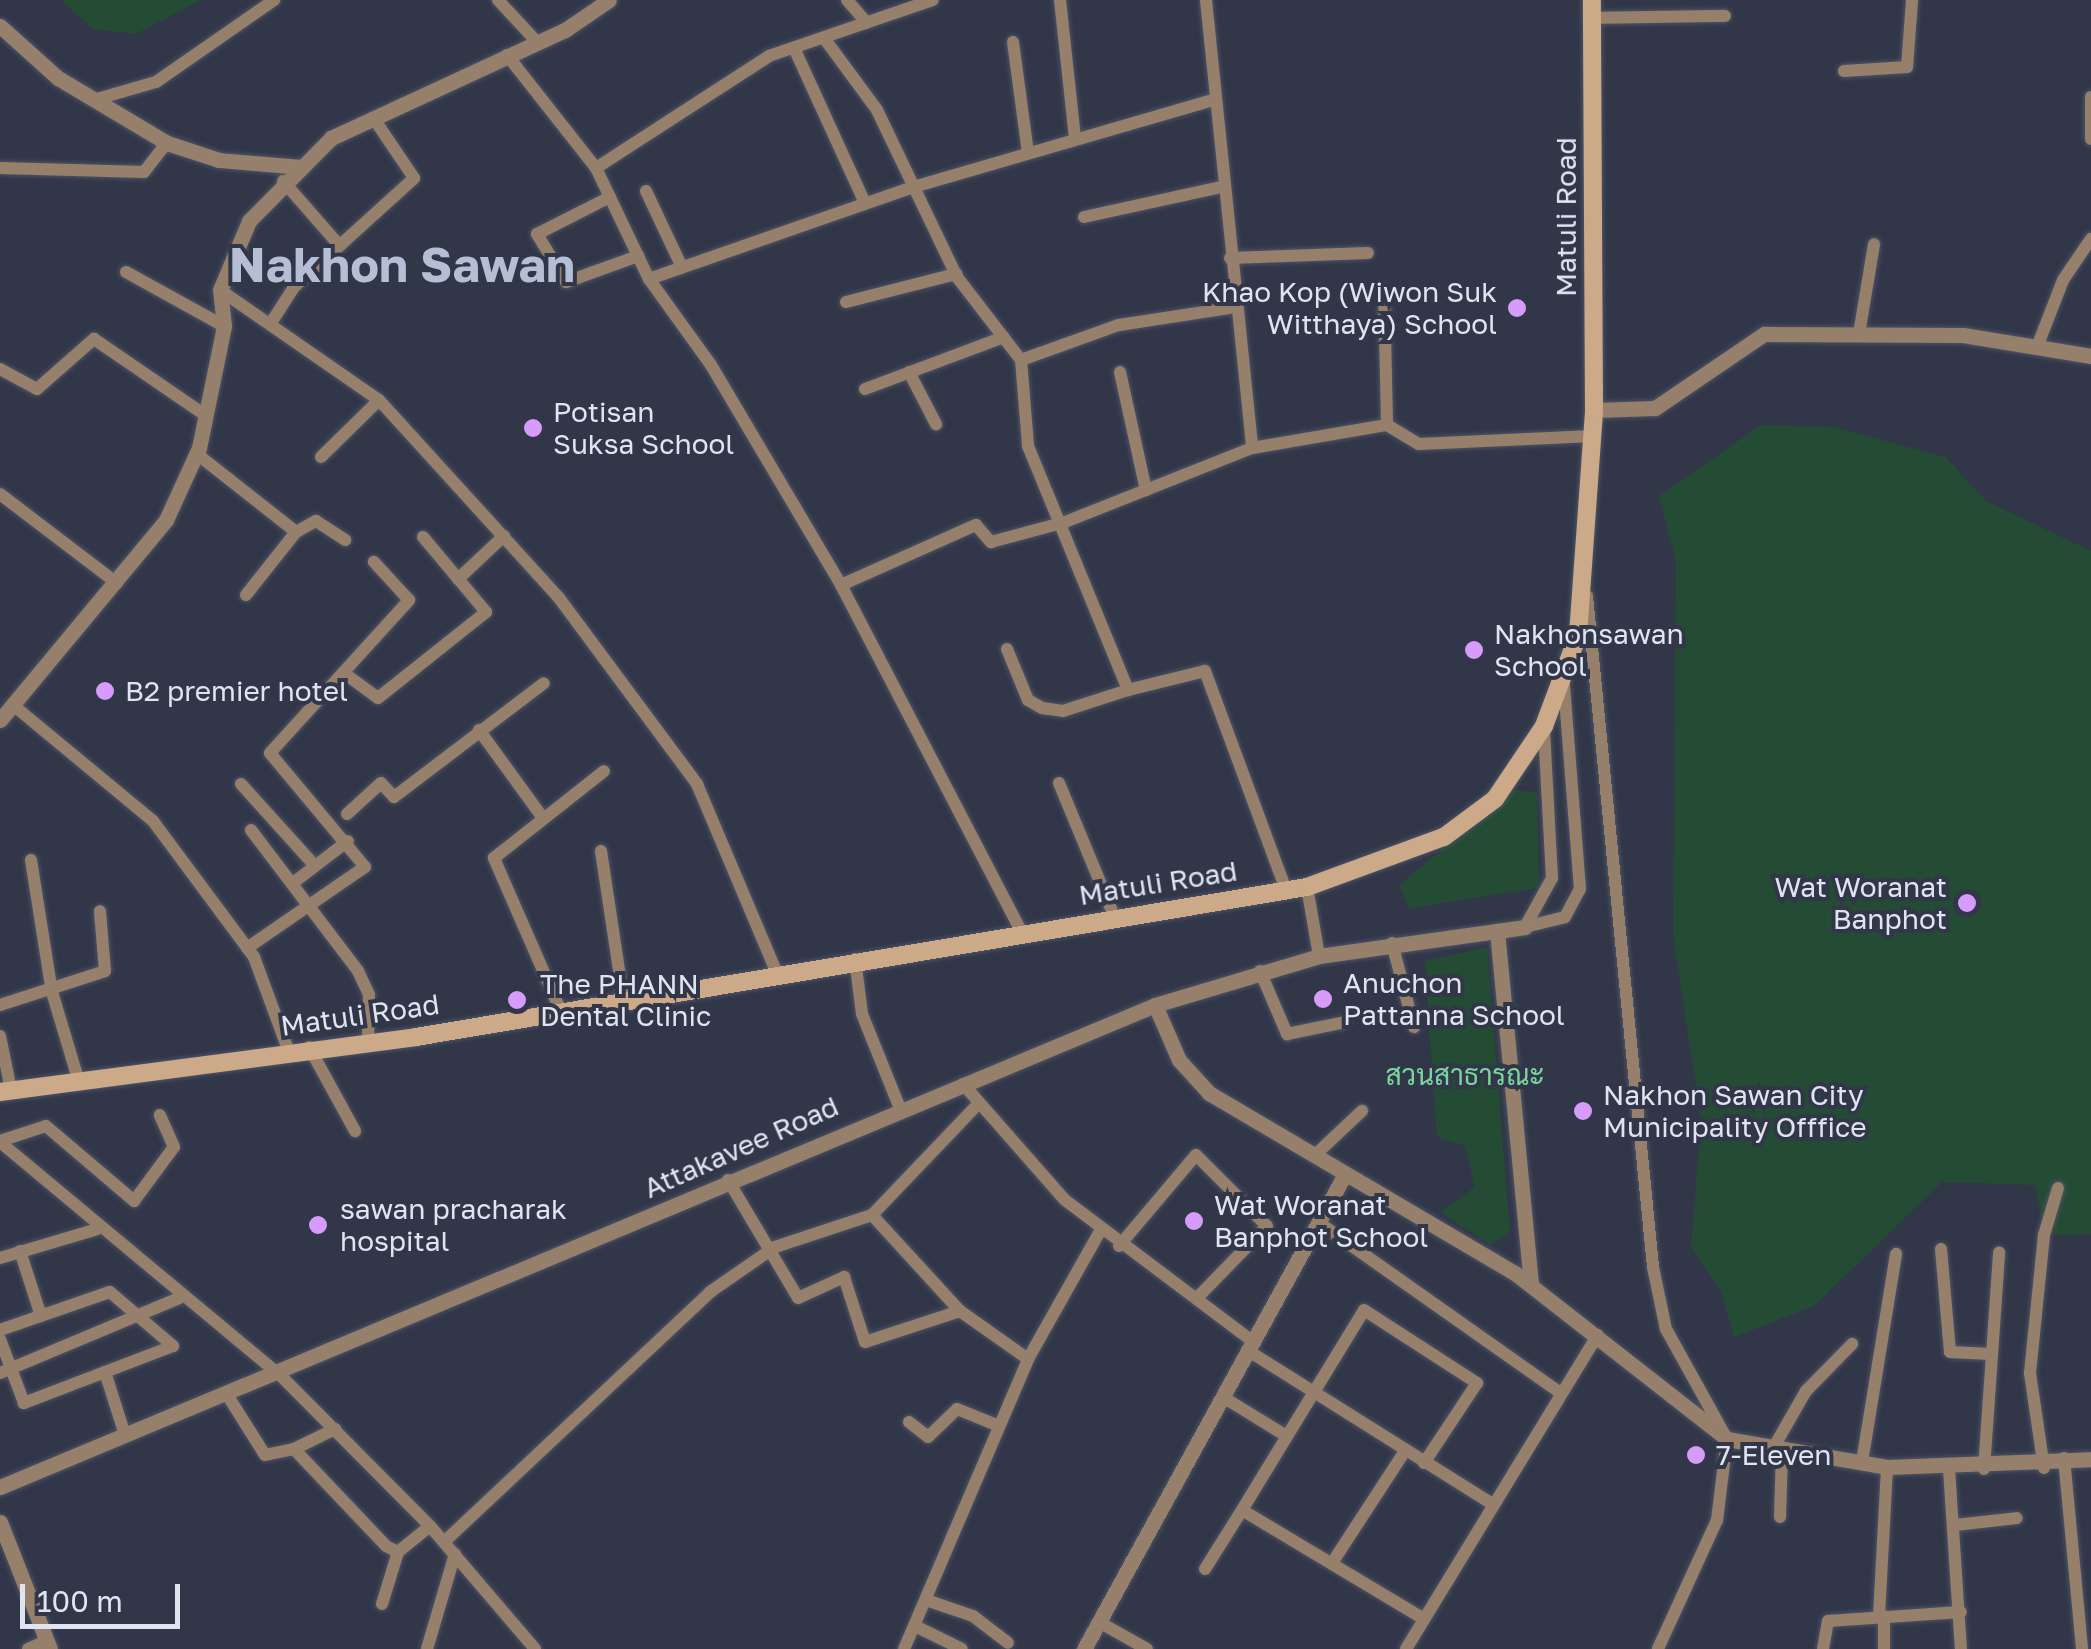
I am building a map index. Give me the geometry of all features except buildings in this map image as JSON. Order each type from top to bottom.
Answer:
[{"type":"main road","name":"Matuli Road","points":[[6,1091],[368,1040],[1307,887],[1444,837],[1494,799],[1544,726],[1564,684],[1585,579],[1594,410],[1592,9]]},
{"type":"street","points":[[97,100],[156,82],[274,0]]},
{"type":"street","points":[[498,0],[537,42]]},
{"type":"street","points":[[0,720],[118,584],[166,520],[197,454],[224,326],[220,290],[239,238],[283,181],[331,138],[537,42],[609,0]]},
{"type":"street","points":[[847,0],[868,23]]},
{"type":"street","points":[[596,168],[794,48],[933,0]]},
{"type":"street","points":[[1060,0],[1074,139]]},
{"type":"street","points":[[1206,0],[1212,100],[1252,448]]},
{"type":"street","points":[[1844,71],[1907,67],[1912,0]]},
{"type":"street","points":[[1592,9],[1725,16]]},
{"type":"street","points":[[0,26],[97,100],[167,143],[219,160],[300,167]]},
{"type":"street","points":[[824,38],[877,110],[910,188],[956,274],[1021,360],[1028,446],[1066,522],[1128,690]]},
{"type":"street","points":[[1013,42],[1028,153]]},
{"type":"street","points":[[794,48],[864,203]]},
{"type":"street","points":[[507,56],[596,168],[648,279],[711,365],[840,584],[1022,934]]},
{"type":"street","points":[[2091,97],[2091,139]]},
{"type":"street","points":[[648,279],[910,188],[1212,100]]},
{"type":"street","points":[[271,323],[294,287],[414,178],[374,119]]},
{"type":"street","points":[[0,168],[144,172],[167,143]]},
{"type":"street","points":[[283,181],[340,246]]},
{"type":"street","points":[[1084,217],[1222,187]]},
{"type":"street","points":[[646,191],[682,267]]},
{"type":"street","points":[[610,197],[537,234],[566,282],[638,256]]},
{"type":"street","points":[[2040,342],[2062,280],[2091,239]]},
{"type":"street","points":[[1859,334],[1874,244]]},
{"type":"street","points":[[1230,258],[1368,254]]},
{"type":"street","points":[[126,272],[224,326]]},
{"type":"street","points":[[846,302],[956,274]]},
{"type":"street","points":[[220,290],[379,400],[504,536],[632,688],[697,784],[777,973]]},
{"type":"street","points":[[1384,290],[1387,425]]},
{"type":"street","points":[[1021,360],[1119,325],[1236,306]]},
{"type":"street","points":[[1594,410],[1655,408],[1764,334],[2040,342],[2091,356]]},
{"type":"street","points":[[865,389],[1004,337]]},
{"type":"street","points":[[0,370],[37,389],[94,339],[205,415]]},
{"type":"street","points":[[909,372],[936,424]]},
{"type":"street","points":[[1120,372],[1146,490]]},
{"type":"street","points":[[320,457],[379,400]]},
{"type":"street","points":[[840,584],[976,525],[991,542],[1066,522],[1252,448],[1387,425],[1419,444],[1593,436]]},
{"type":"street","points":[[197,454],[296,532]]},
{"type":"street","points":[[0,494],[118,584]]},
{"type":"street","points":[[246,595],[296,532],[316,521],[345,540]]},
{"type":"street","points":[[458,579],[504,536]]},
{"type":"street","points":[[344,673],[378,698],[486,612],[423,537]]},
{"type":"street","points":[[247,948],[364,868],[348,841],[270,752],[409,600],[374,562]]},
{"type":"street","points":[[1585,579],[1628,945],[1653,1267],[1682,1379],[1663,1387]]},
{"type":"street","points":[[1007,649],[1028,700],[1042,708],[1064,711],[1205,671],[1286,890]]},
{"type":"street","points":[[347,814],[380,783],[394,797],[544,682]]},
{"type":"street","points":[[1525,927],[1565,916],[1580,890],[1564,684]]},
{"type":"street","points":[[13,705],[153,821],[247,948],[289,1052]]},
{"type":"street","points":[[1525,927],[1552,878],[1544,726]]},
{"type":"street","points":[[479,730],[544,818]]},
{"type":"street","points":[[559,1008],[494,864],[604,771]]},
{"type":"street","points":[[1060,783],[1115,918]]},
{"type":"street","points":[[242,784],[315,866]]},
{"type":"street","points":[[250,830],[310,904],[369,996],[368,1040]]},
{"type":"street","points":[[292,883],[348,841]]},
{"type":"street","points":[[601,851],[623,997]]},
{"type":"street","points":[[31,860],[52,992],[79,1082]]},
{"type":"street","points":[[1307,887],[1320,956]]},
{"type":"street","points":[[0,1005],[52,992],[105,971],[100,912]]},
{"type":"street","name":"Attakavee Road","points":[[0,1487],[226,1393],[282,1376],[900,1106],[1155,1005],[1320,956],[1525,927]]},
{"type":"street","points":[[1497,930],[1531,1285]]},
{"type":"street","points":[[1392,943],[1414,1027]]},
{"type":"street","points":[[855,959],[862,1014],[900,1106]]},
{"type":"street","points":[[1260,971],[1287,1034],[1344,1022]]},
{"type":"street","points":[[1155,1005],[1179,1060],[1209,1093],[1531,1285],[1727,1439],[1776,1453],[1887,1467],[2044,1468],[2064,1458],[2091,1459]]},
{"type":"street","points":[[0,1036],[6,1091]]},
{"type":"street","points":[[310,1047],[355,1132]]},
{"type":"street","points":[[962,1084],[1100,1231],[1198,1297],[1310,1395],[1491,1503]]},
{"type":"street","points":[[444,1542],[600,1387],[764,1254],[872,1215],[979,1102]]},
{"type":"street","points":[[1314,1156],[1362,1111]]},
{"type":"street","points":[[160,1115],[174,1148],[134,1201],[46,1126],[0,1142],[179,1298],[282,1376],[430,1526],[536,1649]]},
{"type":"street","points":[[1119,1246],[1196,1155],[1267,1226],[1198,1297]]},
{"type":"street","points":[[1084,1649],[1344,1174]]},
{"type":"street","points":[[728,1180],[764,1254],[798,1298],[844,1277],[865,1342],[960,1312]]},
{"type":"street","points":[[2044,1468],[2030,1373],[2044,1235],[2058,1188]]},
{"type":"street","points":[[872,1215],[960,1312],[1028,1359]]},
{"type":"street","points":[[1318,1222],[1558,1391]]},
{"type":"street","points":[[0,1258],[97,1228]]},
{"type":"street","points":[[904,1649],[1028,1359],[1100,1231]]},
{"type":"street","points":[[1492,1260],[1511,1254],[1526,1234]]},
{"type":"street","points":[[1941,1249],[1950,1352],[1992,1354]]},
{"type":"street","points":[[20,1251],[41,1316]]},
{"type":"street","points":[[1984,1470],[1999,1253]]},
{"type":"street","points":[[1862,1462],[1896,1254]]},
{"type":"street","points":[[0,1330],[110,1292],[173,1346],[24,1403],[4,1371],[0,1339]]},
{"type":"street","points":[[4,1371],[143,1317],[179,1298]]},
{"type":"street","points":[[1204,1570],[1284,1434],[1364,1310],[1477,1383],[1424,1463]]},
{"type":"street","points":[[1406,1649],[1558,1391],[1598,1335]]},
{"type":"street","points":[[1780,1517],[1776,1453],[1806,1391],[1852,1344]]},
{"type":"street","points":[[1662,1648],[1717,1520],[1727,1439],[1680,1360]]},
{"type":"street","points":[[105,1372],[125,1435]]},
{"type":"street","points":[[226,1393],[265,1455],[294,1449],[335,1429]]},
{"type":"street","points":[[1230,1402],[1284,1434]]},
{"type":"street","points":[[909,1422],[928,1437],[957,1408],[999,1426]]},
{"type":"street","points":[[294,1449],[398,1552]]},
{"type":"street","points":[[1332,1563],[1406,1451]]},
{"type":"street","points":[[2064,1458],[2082,1649]]},
{"type":"street","points":[[1884,1649],[1881,1616],[1887,1467]]},
{"type":"street","points":[[1949,1469],[1961,1649]]},
{"type":"street","points":[[1242,1510],[1424,1619]]},
{"type":"street","points":[[1954,1525],[2017,1518]]},
{"type":"street","points":[[0,1522],[48,1645],[28,1649]]},
{"type":"street","points":[[382,1604],[398,1552],[430,1526]]},
{"type":"street","points":[[426,1649],[455,1554]]},
{"type":"street","points":[[926,1600],[973,1616],[1008,1644]]},
{"type":"street","points":[[1823,1649],[1828,1621],[1961,1612]]},
{"type":"street","points":[[1099,1622],[1147,1649]]},
{"type":"street","points":[[914,1626],[962,1649]]},
{"type":"green space","points":[[61,0],[201,0],[136,34],[93,29]]},
{"type":"green space","points":[[1761,425],[1833,427],[1945,457],[1986,501],[2091,551],[2091,1234],[2044,1235],[2035,1185],[1942,1182],[1814,1306],[1734,1337],[1721,1290],[1691,1248],[1701,1119],[1673,935],[1676,561],[1659,496]]},
{"type":"green space","points":[[1516,790],[1537,793],[1539,888],[1409,908],[1399,885]]},
{"type":"green space","name":"สวนสาธารณะ","points":[[1487,947],[1510,1232],[1491,1245],[1440,1212],[1475,1187],[1465,1146],[1437,1137],[1425,961]]},
{"type":"place","name":"Khao Kop (Wiwon Suk Witthaya) School","points":[[1517,308]]},
{"type":"place","name":"Potisan Suksa School","points":[[533,428]]},
{"type":"place","name":"Nakhonsawan School","points":[[1474,650]]},
{"type":"place","name":"B2 premier hotel","points":[[105,691]]},
{"type":"place","name":"Wat Woranat Banphot","points":[[1967,903]]},
{"type":"place","name":"Anuchon Pattanna School","points":[[1323,999]]},
{"type":"place","name":"The PHANN Dental Clinic","points":[[517,1000]]},
{"type":"place","name":"Nakhon Sawan City Municipality Offfice","points":[[1583,1111]]},
{"type":"place","name":"Wat Woranat Banphot School","points":[[1194,1221]]},
{"type":"place","name":"sawan pracharak hospital","points":[[318,1225]]},
{"type":"place","name":"7-Eleven","points":[[1696,1455]]},
{"type":"district","name":"Nakhon Sawan","points":[[402,265]]}]
